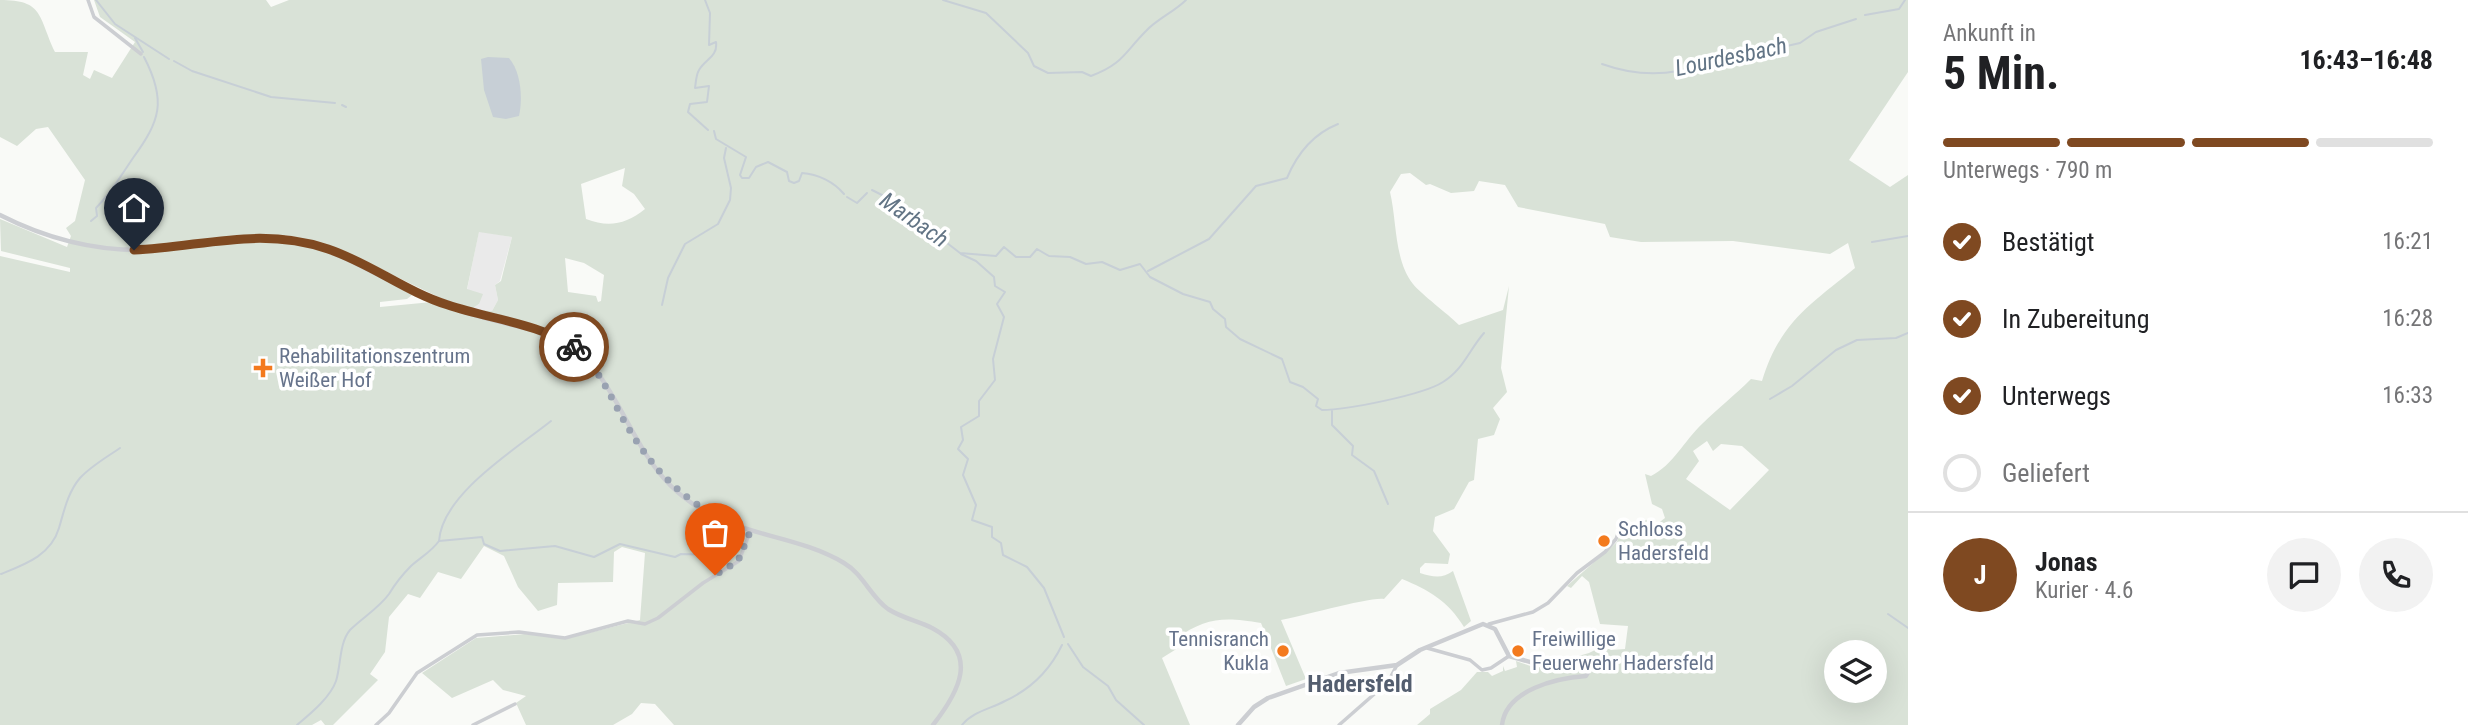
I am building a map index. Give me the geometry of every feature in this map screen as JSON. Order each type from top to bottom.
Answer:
[{"type":"street","points":[[88,0],[94,17],[141,54]]},
{"type":"street","points":[[0,215],[50,236],[82,245],[134,250],[260,237],[315,245],[355,261],[424,297],[552,335],[572,345],[589,360],[639,447],[672,487],[719,520],[829,556],[847,565],[882,604],[947,639],[958,654],[961,677],[954,697],[933,725]]},
{"type":"street","points":[[1238,725],[1260,702],[1308,682],[1339,673],[1397,665],[1473,626],[1533,612],[1548,603],[1585,565],[1605,552],[1616,539],[1620,528]]},
{"type":"street","points":[[376,725],[389,713],[417,673],[477,635],[519,632],[565,638],[628,621],[645,624],[658,618],[703,583],[738,561],[750,532]]},
{"type":"street","points":[[1489,624],[1495,629],[1510,656],[1548,667],[1585,667],[1591,672],[1587,676],[1561,678],[1525,694],[1507,709],[1502,725]]},
{"type":"street","points":[[1427,649],[1470,660],[1482,670],[1495,666],[1510,656]]},
{"type":"street","points":[[1339,725],[1388,682],[1397,665]]},
{"type":"street","points":[[472,725],[515,704]]},
{"type":"shaded area","points":[[0,0],[25,3],[38,12],[55,52],[88,52],[83,75],[90,79],[94,70],[112,78],[135,42],[100,17],[94,0],[266,0],[271,7],[289,0],[1908,0],[1908,72],[1849,160],[1890,187],[1908,175],[1908,725],[1417,725],[1430,714],[1430,709],[1461,690],[1477,672],[1488,672],[1492,676],[1503,671],[1503,666],[1505,671],[1517,667],[1516,661],[1536,668],[1589,653],[1605,645],[1611,650],[1625,649],[1628,626],[1600,624],[1589,582],[1582,576],[1571,588],[1567,586],[1617,542],[1621,531],[1651,518],[1657,524],[1665,518],[1662,509],[1652,504],[1645,474],[1651,476],[1666,466],[1702,424],[1751,379],[1762,381],[1769,361],[1788,329],[1811,304],[1855,268],[1848,243],[1830,254],[1733,241],[1641,242],[1610,237],[1605,224],[1518,207],[1505,185],[1479,181],[1474,191],[1451,193],[1430,184],[1426,185],[1410,173],[1401,174],[1390,192],[1402,264],[1413,284],[1459,325],[1503,310],[1509,286],[1501,368],[1507,392],[1493,408],[1500,419],[1494,435],[1478,439],[1474,480],[1469,482],[1454,509],[1435,517],[1433,531],[1450,554],[1448,564],[1425,563],[1420,568],[1420,573],[1433,576],[1453,571],[1471,621],[1464,627],[1437,597],[1402,579],[1384,599],[1281,620],[1306,679],[1286,686],[1261,623],[1226,620],[1197,626],[1175,639],[1178,648],[1162,658],[1190,725],[674,725],[655,704],[641,703],[632,714],[613,725],[526,725],[516,703],[526,696],[503,690],[493,680],[452,698],[422,673],[476,638],[525,634],[565,639],[640,620],[645,553],[622,547],[614,552],[613,582],[558,583],[557,605],[538,611],[518,587],[504,556],[484,546],[461,579],[438,572],[420,598],[408,594],[389,617],[385,652],[370,674],[378,680],[333,725],[325,725],[321,720],[312,725],[0,725],[0,256],[70,272],[70,268],[1,251],[0,219],[67,247],[71,236],[66,228],[75,221],[85,180],[48,127],[36,129],[17,146],[0,137]],"holes":[[[625,168],[622,186],[634,194],[645,209],[617,223],[586,219],[581,184]],[[479,232],[512,237],[501,281],[495,285],[498,300],[492,311],[483,310],[493,320],[432,302],[380,307],[380,302],[407,299],[412,295],[335,256],[285,241],[285,235],[333,248],[470,310],[479,304],[483,294],[467,289]],[[565,258],[584,263],[604,275],[601,301],[598,302],[596,296],[568,292]],[[1707,441],[1713,451],[1721,444],[1742,446],[1769,470],[1730,510],[1686,479],[1699,461],[1693,451]]]},
{"type":"shaded area","points":[[509,58],[513,64],[520,86],[519,116],[506,119],[493,117],[484,90],[481,59]]},
{"type":"shaded area","points":[[479,231],[512,237],[500,281],[495,285],[498,300],[492,311],[484,310],[483,313],[470,310],[479,304],[467,290]]},
{"type":"waterway","points":[[96,0],[115,24],[169,59]]},
{"type":"waterway","name":"Marbach","points":[[705,0],[710,13],[709,45],[716,42],[716,47],[713,55],[699,70],[696,79],[695,88],[709,86],[707,102],[690,104],[688,112],[708,130]]},
{"type":"waterway","points":[[943,0],[986,13],[1028,53],[1034,66],[1048,73],[1082,72],[1091,76],[1117,62],[1150,27],[1186,0]]},
{"type":"waterway","name":"Lourdesbach","points":[[1865,15],[1899,9],[1905,0]]},
{"type":"waterway","name":"Lourdesbach","points":[[1602,64],[1639,73],[1678,71],[1800,43],[1816,32],[1856,19]]},
{"type":"waterway","points":[[135,38],[143,52]]},
{"type":"waterway","points":[[91,221],[97,216],[96,208],[142,145],[154,121],[158,99],[156,86],[144,57]]},
{"type":"waterway","points":[[174,61],[192,71],[271,97],[335,103]]},
{"type":"waterway","points":[[342,105],[346,107]]},
{"type":"waterway","points":[[1148,271],[1209,239],[1256,186],[1287,178],[1307,146],[1321,133],[1338,124]]},
{"type":"waterway","name":"Marbach","points":[[714,131],[716,139],[746,157],[740,175],[742,178],[749,178],[756,167],[768,162],[787,172],[789,181],[799,181],[802,173],[814,175],[831,182],[844,194]]},
{"type":"waterway","points":[[662,305],[668,278],[685,244],[718,224],[730,200],[731,188],[724,158],[726,148]]},
{"type":"waterway","name":"Marbach","points":[[872,190],[890,199],[960,253],[996,256],[1004,247],[1016,257],[1030,257],[1037,249],[1049,256],[1070,257],[1086,264],[1102,262],[1120,270],[1140,264],[1150,277],[1183,294],[1210,302],[1213,309],[1225,319],[1226,327],[1240,339],[1282,359],[1290,382],[1303,387],[1318,399],[1316,406],[1322,410],[1384,401],[1433,387],[1456,372],[1484,333]]},
{"type":"waterway","name":"Marbach","points":[[847,197],[857,203],[867,193]]},
{"type":"waterway","points":[[1872,242],[1908,236]]},
{"type":"waterway","points":[[961,254],[976,261],[994,277],[995,286],[1005,292],[997,304],[1004,317],[993,359],[995,380],[979,401],[979,416],[961,427],[963,440],[958,449],[968,459],[963,475],[976,505],[972,520],[992,527],[992,537],[1001,543],[1003,555],[1027,567],[1044,588],[1064,637]]},
{"type":"waterway","points":[[1770,399],[1792,386],[1836,350],[1857,340],[1896,338],[1908,333]]},
{"type":"waterway","points":[[1332,411],[1332,425],[1353,446],[1352,455],[1374,471],[1388,504]]},
{"type":"waterway","points":[[439,541],[443,523],[467,490],[501,459],[551,421]]},
{"type":"waterway","points":[[1,574],[44,552],[55,537],[76,483],[120,448]]},
{"type":"waterway","points":[[297,725],[319,705],[333,687],[346,635],[380,604],[408,569],[439,541],[482,537],[484,544],[500,551],[555,546],[594,557],[620,544],[675,557],[681,554],[721,555]]},
{"type":"waterway","points":[[1888,614],[1908,628]]},
{"type":"waterway","points":[[1068,644],[1083,667],[1108,686],[1116,700],[1144,725]]},
{"type":"waterway","points":[[962,725],[976,714],[1031,685],[1046,671],[1062,645]]},
{"type":"way so far","points":[[574,347],[596,370],[639,447],[672,487],[719,520],[750,532],[738,561],[715,575]]},
{"type":"place","name":"Rehabilitationszentrum Weißer Hof","points":[[263,368]]},
{"type":"place","name":"Schloss Hadersfeld","points":[[1604,541]]},
{"type":"place","name":"Tennisranch Kukla","points":[[1283,651]]},
{"type":"place","name":"Freiwillige Feuerwehr Hadersfeld","points":[[1518,651]]},
{"type":"district","name":"Hadersfeld","points":[[1360,684]]},
{"type":"route","points":[[134,250],[166,249],[228,238],[289,239],[331,250],[424,297],[552,335],[574,347]]}]
